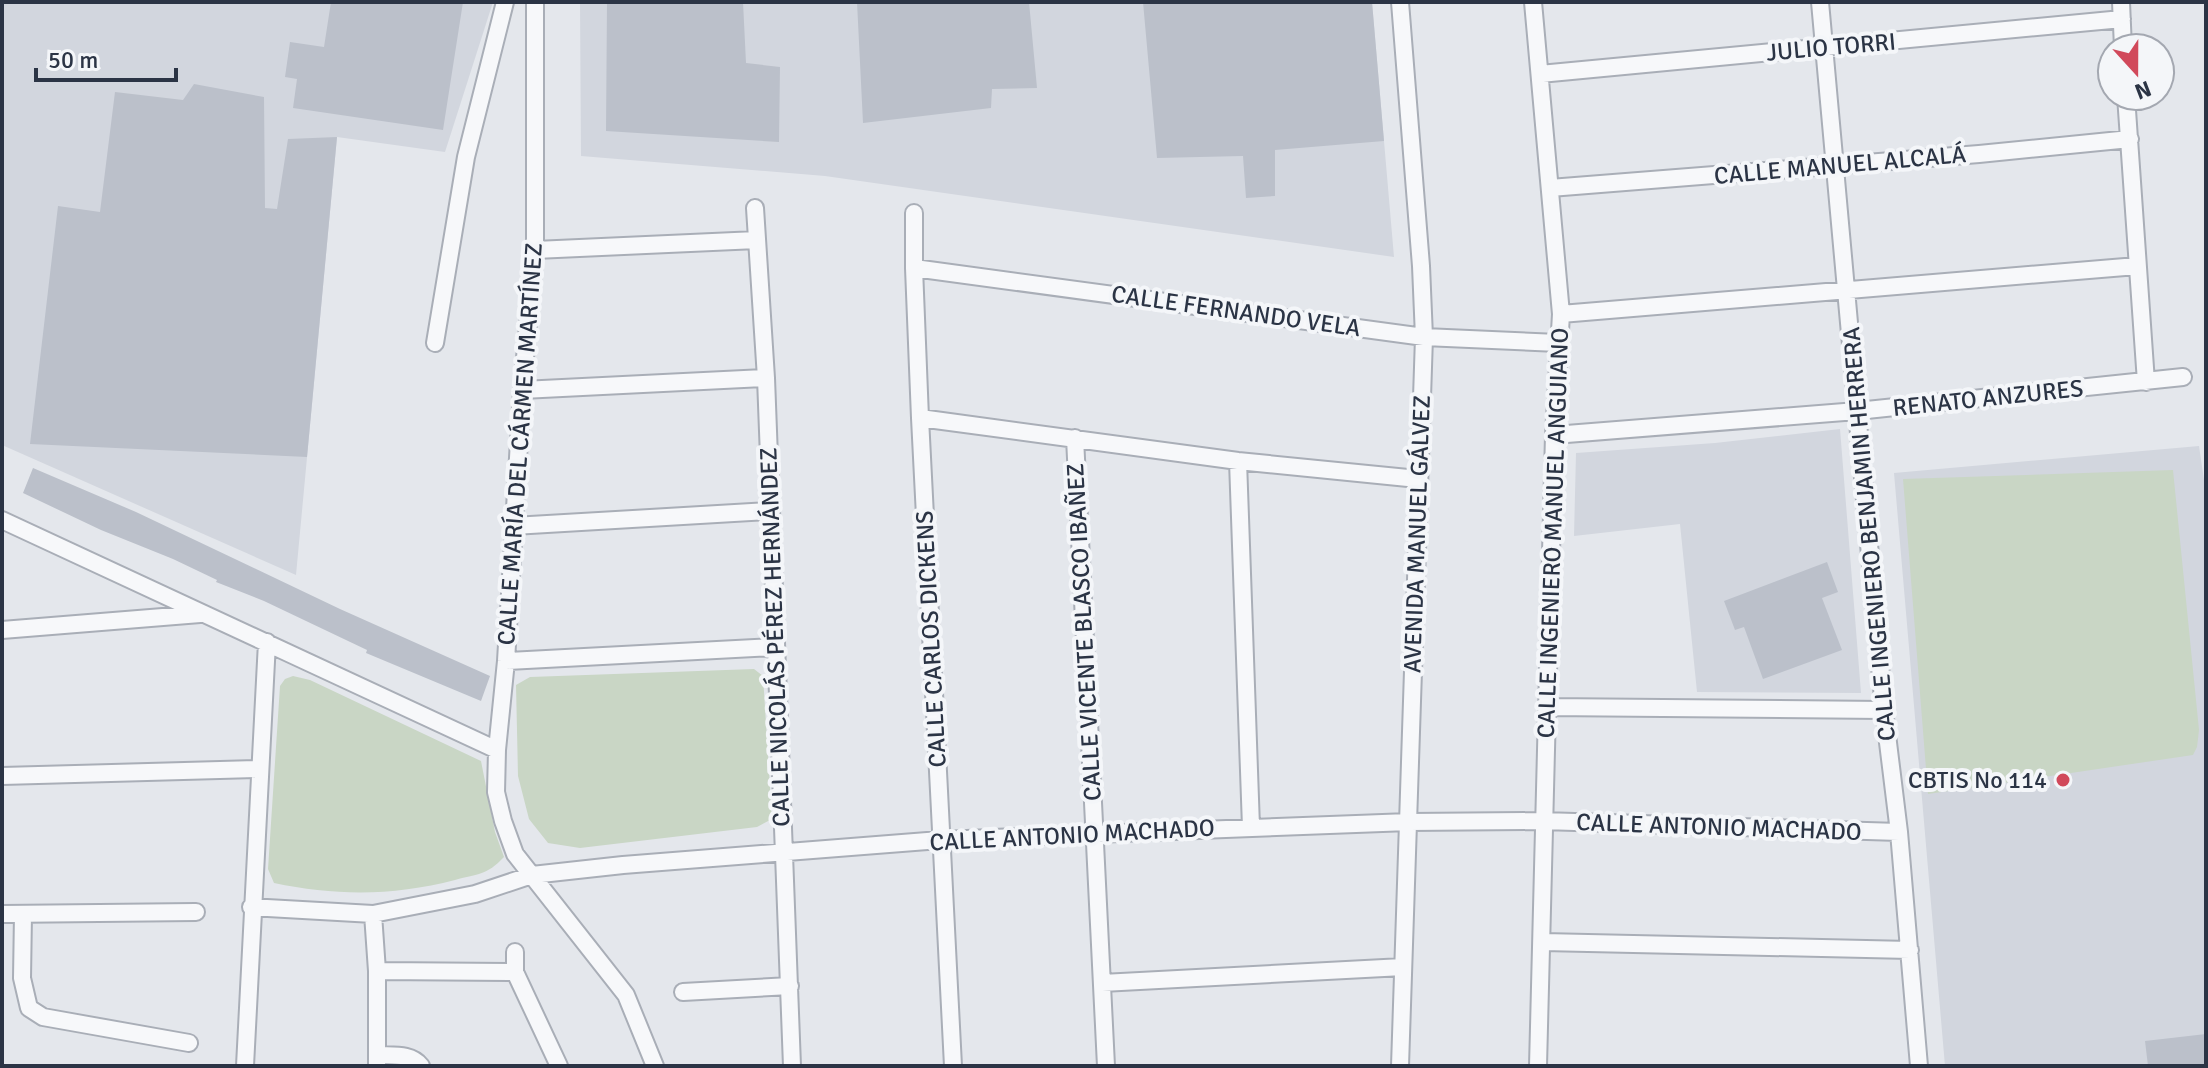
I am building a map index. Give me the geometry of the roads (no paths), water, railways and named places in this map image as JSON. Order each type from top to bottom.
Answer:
[{"type":"street","points":[[435,343],[466,157],[505,2]]},
{"type":"street","name":"CALLE MARÍA DEL CÁRMEN MARTÍNEZ","points":[[535,2],[535,250],[522,390],[496,792],[515,854],[626,995],[655,1066]]},
{"type":"street","name":"AVENIDA MANUEL GÁLVEZ","points":[[1400,2],[1424,337],[1400,1066]]},
{"type":"street","name":"CALLE INGENIERO MANUEL ANGUIANO","points":[[1533,2],[1561,314],[1554,435],[1542,821],[1543,942],[1538,1066]]},
{"type":"street","name":"CALLE INGENIERO BENJAMIN HERRERA","points":[[1820,2],[1919,1066]]},
{"type":"street","points":[[2122,10],[2123,32]]},
{"type":"street","name":"JULIO TORRI","points":[[1540,74],[1824,47],[2122,10]]},
{"type":"street","points":[[2127,112],[2146,382]]},
{"type":"street","name":"CALLE MANUEL ALCALÁ","points":[[1550,188],[2130,139]]},
{"type":"street","name":"CALLE NICOLÁS PÉREZ HERNÁNDEZ","points":[[755,208],[766,378],[792,1066]]},
{"type":"street","name":"CALLE CARLOS DICKENS","points":[[914,213],[920,418],[953,1066]]},
{"type":"street","points":[[535,250],[757,240]]},
{"type":"street","points":[[1561,314],[2137,266]]},
{"type":"street","name":"CALLE FERNANDO VELA","points":[[914,268],[1424,337],[1558,343]]},
{"type":"street","name":"RENATO ANZURES","points":[[1554,435],[1857,411],[2183,377]]},
{"type":"street","points":[[522,390],[766,378]]},
{"type":"street","points":[[920,418],[1238,461],[1418,479]]},
{"type":"street","name":"CALLE VICENTE BLASCO IBAÑEZ","points":[[1075,438],[1106,1066]]},
{"type":"street","points":[[1238,461],[1251,827]]},
{"type":"street","points":[[513,526],[770,511]]},
{"type":"street","points":[[2,520],[497,750]]},
{"type":"street","points":[[2,630],[203,613]]},
{"type":"street","points":[[245,1066],[258,769],[267,642]]},
{"type":"street","points":[[506,661],[775,647]]},
{"type":"street","points":[[1547,707],[1884,710]]},
{"type":"street","points":[[2,776],[258,769]]},
{"type":"street","name":"CALLE ANTONIO MACHADO","points":[[251,907],[373,914],[475,894],[532,875],[940,840],[1409,822],[1542,821],[1899,832]]},
{"type":"street","points":[[2,914],[196,912]]},
{"type":"street","points":[[23,914],[22,978],[29,1008],[43,1017],[189,1043]]},
{"type":"street","points":[[373,914],[377,971],[377,1061],[407,1057],[421,1066]]},
{"type":"street","points":[[1543,942],[1910,950]]},
{"type":"street","points":[[515,952],[515,972],[559,1066]]},
{"type":"street","points":[[1102,983],[1403,967]]},
{"type":"street","points":[[377,971],[515,972]]},
{"type":"street","points":[[683,992],[790,986]]},
{"type":"place","name":"CBTIS No 114","points":[[2063,780]]}]
